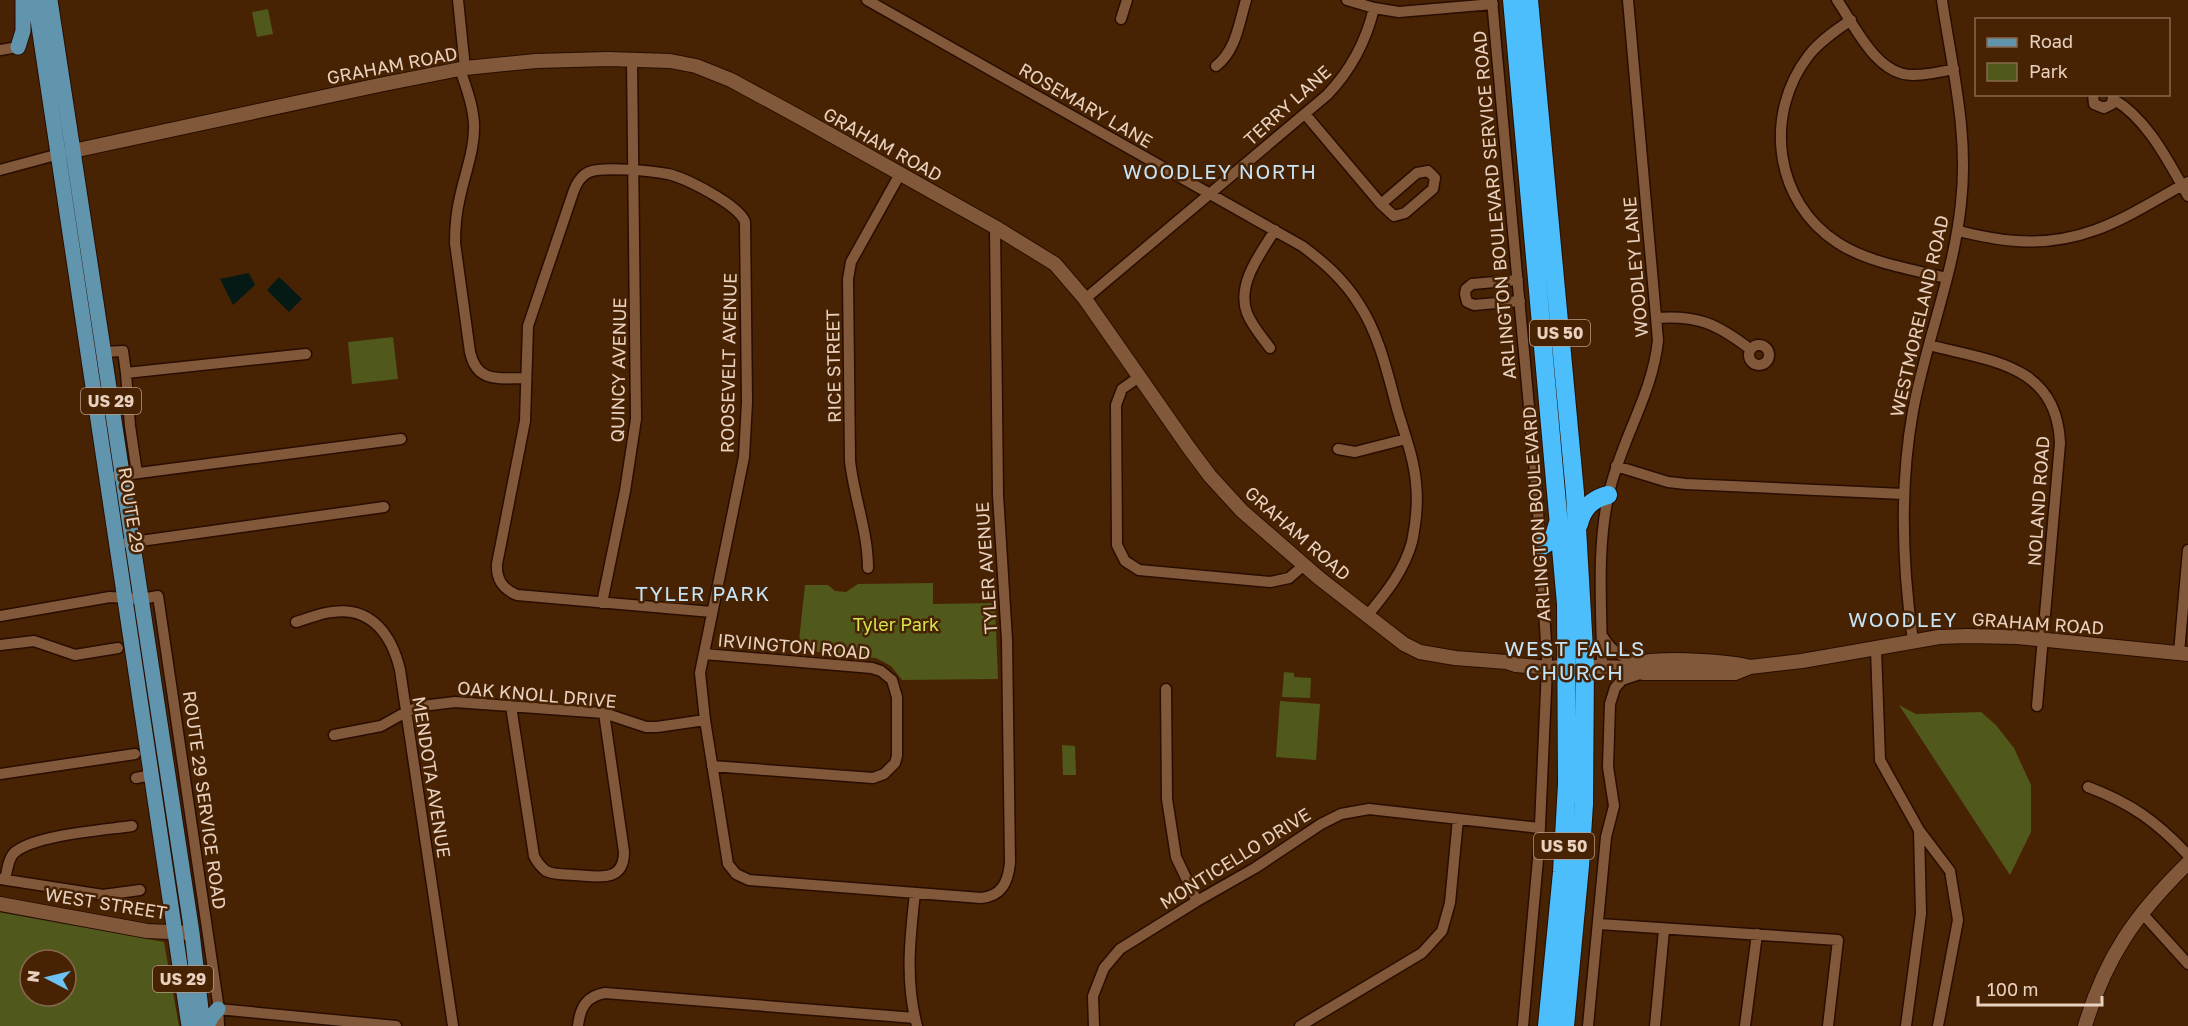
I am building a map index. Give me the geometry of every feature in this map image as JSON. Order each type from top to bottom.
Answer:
[{"type":"highway","name":"ARLINGTON BOULEVARD","points":[[1512,0],[1564,577],[1584,667],[1567,795],[1547,1026]]},
{"type":"highway","name":"ARLINGTON BOULEVARD","points":[[1529,0],[1565,375],[1578,535],[1584,667],[1584,804],[1564,1026]]},
{"type":"highway","points":[[1578,535],[1584,509],[1594,501],[1608,495]]},
{"type":"highway","points":[[1559,518],[1553,539],[1541,553],[1555,563],[1564,577]]},
{"type":"main road","points":[[18,47],[22,31],[23,0]]},
{"type":"main road","name":"ROUTE 29","points":[[35,0],[104,352],[122,475],[125,543],[152,775],[189,1026]]},
{"type":"main road","name":"ROUTE 29","points":[[50,0],[65,153],[122,475]]},
{"type":"main road","name":"ROUTE 29","points":[[133,598],[158,712],[205,1026]]},
{"type":"main road","points":[[205,1026],[218,1009]]},
{"type":"street","points":[[458,0],[463,69],[474,124],[471,151],[455,226],[455,243],[470,352],[474,365],[483,375],[497,378],[526,378]]},
{"type":"street","name":"ROSEMARY LANE","points":[[867,0],[1302,246],[1346,285],[1360,306],[1377,341],[1406,439],[1416,483],[1417,504],[1412,543],[1397,576],[1367,616]]},
{"type":"street","points":[[1121,20],[1127,0]]},
{"type":"street","points":[[1216,66],[1223,61],[1232,47],[1246,0]]},
{"type":"street","points":[[1347,0],[1398,12],[1492,2]]},
{"type":"street","name":"WOODLEY LANE","points":[[1584,667],[1602,634],[1602,540],[1608,495],[1653,372],[1658,340],[1628,0]]},
{"type":"street","points":[[1837,0],[1877,60],[1893,71],[1912,76],[1954,69]]},
{"type":"street","name":"WESTMORELAND ROAD","points":[[1913,641],[1904,567],[1904,494],[1913,410],[1958,231],[1964,158],[1963,129],[1942,0]]},
{"type":"street","name":"ARLINGTON BOULEVARD SERVICE ROAD","points":[[1492,2],[1541,553],[1547,664],[1537,881],[1523,1026]]},
{"type":"street","name":"TERRY LANE","points":[[1085,299],[1327,95],[1345,75],[1366,38],[1374,8]]},
{"type":"street","points":[[1851,20],[1833,32],[1810,54],[1790,87],[1781,118],[1780,136],[1780,152],[1787,178],[1803,209],[1820,229],[1838,243],[1862,255],[1946,278]]},
{"type":"street","points":[[0,50],[18,47]]},
{"type":"street","name":"QUINCY AVENUE","points":[[602,603],[627,480],[636,419],[636,215],[633,171],[632,59]]},
{"type":"street","name":"GRAHAM ROAD","points":[[65,153],[463,69],[554,60],[670,61],[711,71],[741,86],[996,227],[1055,264],[1085,299],[1210,476],[1263,531],[1304,566],[1393,636],[1420,652],[1455,658],[1584,667],[1735,672],[1750,667],[1876,649],[1885,645],[1967,636],[2044,640],[2184,654]]},
{"type":"street","points":[[2093,96],[2094,104],[2100,108],[2109,106],[2113,97],[2125,106],[2185,183],[2188,196]]},
{"type":"street","points":[[1305,114],[1381,204],[1390,214],[1400,216],[1433,189],[1435,178],[1428,171],[1420,171],[1381,204]]},
{"type":"street","points":[[0,170],[65,153]]},
{"type":"street","name":"ROOSEVELT AVENUE","points":[[602,603],[517,595],[503,586],[497,576],[496,564],[523,434],[526,347],[532,310],[577,182],[587,172],[592,171],[668,174],[686,181],[733,207],[744,217],[745,222],[746,431],[744,457],[712,612],[700,684],[728,864],[736,874],[749,879],[915,893]]},
{"type":"street","name":"RICE STREET","points":[[868,568],[866,544],[854,492],[850,462],[848,279],[851,262],[900,174]]},
{"type":"street","points":[[1958,231],[2014,241],[2067,239],[2085,235],[2119,221],[2185,183]]},
{"type":"street","name":"TYLER AVENUE","points":[[915,893],[988,898],[1003,888],[1010,863],[1007,640],[998,495],[996,227]]},
{"type":"street","points":[[1270,348],[1245,310],[1244,292],[1249,275],[1275,230]]},
{"type":"street","points":[[1518,280],[1472,284],[1466,288],[1465,294],[1467,302],[1474,305],[1520,301]]},
{"type":"street","points":[[1656,318],[1677,316],[1703,320],[1721,328],[1750,350]]},
{"type":"street","name":"NOLAND ROAD","points":[[1929,345],[1990,361],[2024,373],[2042,388],[2056,411],[2060,443],[2037,706]]},
{"type":"street","points":[[104,352],[123,351],[130,426],[122,475],[401,439]]},
{"type":"street","points":[[126,373],[306,354]]},
{"type":"street","points":[[1139,377],[1122,389],[1116,405],[1117,545],[1121,565],[1139,570],[1270,582],[1289,578],[1304,566]]},
{"type":"street","points":[[1338,449],[1356,452],[1406,439]]},
{"type":"street","points":[[1617,466],[1668,482],[1686,484],[1904,494]]},
{"type":"street","points":[[125,543],[384,507]]},
{"type":"street","points":[[2184,654],[2188,550]]},
{"type":"street","name":"ROUTE 29 SERVICE ROAD","points":[[133,598],[158,596],[219,1026]]},
{"type":"street","points":[[0,616],[110,597],[133,598]]},
{"type":"street","points":[[602,603],[712,612]]},
{"type":"street","name":"MENDOTA AVENUE","points":[[296,622],[340,611],[363,616],[379,626],[396,652],[453,1026]]},
{"type":"street","points":[[1588,1026],[1606,837],[1614,806],[1608,766],[1612,695],[1622,680],[1639,668],[1609,648],[1602,634]]},
{"type":"street","points":[[0,645],[34,640],[75,655],[118,648]]},
{"type":"street","points":[[1876,649],[1880,760],[1919,830],[1950,871],[1958,920],[1938,1026]]},
{"type":"street","name":"IRVINGTON ROAD","points":[[704,654],[881,670],[892,680],[897,697],[897,756],[890,769],[878,777],[846,777],[712,766]]},
{"type":"street","points":[[1166,688],[1167,799],[1176,857],[1197,901]]},
{"type":"street","name":"OAK KNOLL DRIVE","points":[[334,735],[381,726],[422,706],[455,702],[604,713],[646,727],[705,720]]},
{"type":"street","points":[[511,706],[534,856],[541,867],[554,874],[608,877],[617,872],[623,863],[624,852],[604,713]]},
{"type":"street","points":[[158,712],[175,708]]},
{"type":"street","points":[[0,774],[135,754]]},
{"type":"street","points":[[136,778],[152,775]]},
{"type":"street","points":[[2088,787],[2111,795],[2143,813],[2160,826],[2188,855]]},
{"type":"street","name":"MONTICELLO DRIVE","points":[[1094,1026],[1093,996],[1104,968],[1120,949],[1321,824],[1341,814],[1369,809],[1540,828]]},
{"type":"street","points":[[1300,1026],[1315,1022],[1422,953],[1442,931],[1450,903],[1458,819]]},
{"type":"street","points":[[132,826],[42,840],[12,855],[2,879],[103,895],[140,890]]},
{"type":"street","points":[[1906,1026],[1921,914],[1919,830]]},
{"type":"street","points":[[2085,1026],[2107,967],[2126,934],[2141,912],[2188,863]]},
{"type":"street","points":[[578,1026],[580,1010],[585,1003],[591,997],[605,993],[916,1022],[909,970],[915,893]]},
{"type":"street","name":"WEST STREET","points":[[0,904],[147,931],[192,933],[207,930]]},
{"type":"street","points":[[2141,912],[2188,964]]},
{"type":"street","points":[[1599,924],[1838,940],[1828,1026]]},
{"type":"street","points":[[1655,1026],[1664,930]]},
{"type":"street","points":[[1744,1026],[1758,934]]},
{"type":"street","points":[[218,1009],[396,1026]]},
{"type":"green space","points":[[268,9],[273,34],[257,37],[252,12]]},
{"type":"green space","points":[[393,337],[398,379],[352,384],[348,342]]},
{"type":"green space","name":"Tyler Park","points":[[933,583],[933,604],[995,603],[998,679],[902,680],[891,666],[876,658],[798,650],[805,585],[828,585],[835,591],[846,592],[858,584]]},
{"type":"green space","points":[[1284,672],[1294,673],[1294,677],[1311,678],[1310,698],[1282,697]]},
{"type":"green space","points":[[1280,701],[1320,704],[1316,760],[1276,757]]},
{"type":"green space","points":[[1899,705],[1916,714],[1981,712],[1996,725],[2014,748],[2031,785],[2031,832],[2010,875]]},
{"type":"green space","points":[[1062,745],[1075,746],[1076,775],[1063,775]]},
{"type":"green space","points":[[0,911],[164,942],[179,1026],[0,1026]]},
{"type":"water","points":[[249,273],[255,285],[233,305],[220,279]]},
{"type":"water","points":[[279,277],[302,299],[289,312],[267,290]]},
{"type":"district","name":"WOODLEY NORTH","points":[[1220,171]]},
{"type":"district","name":"TYLER PARK","points":[[703,593]]},
{"type":"district","name":"WOODLEY","points":[[1903,619]]},
{"type":"district","name":"WEST FALLS CHURCH","points":[[1575,660]]}]
